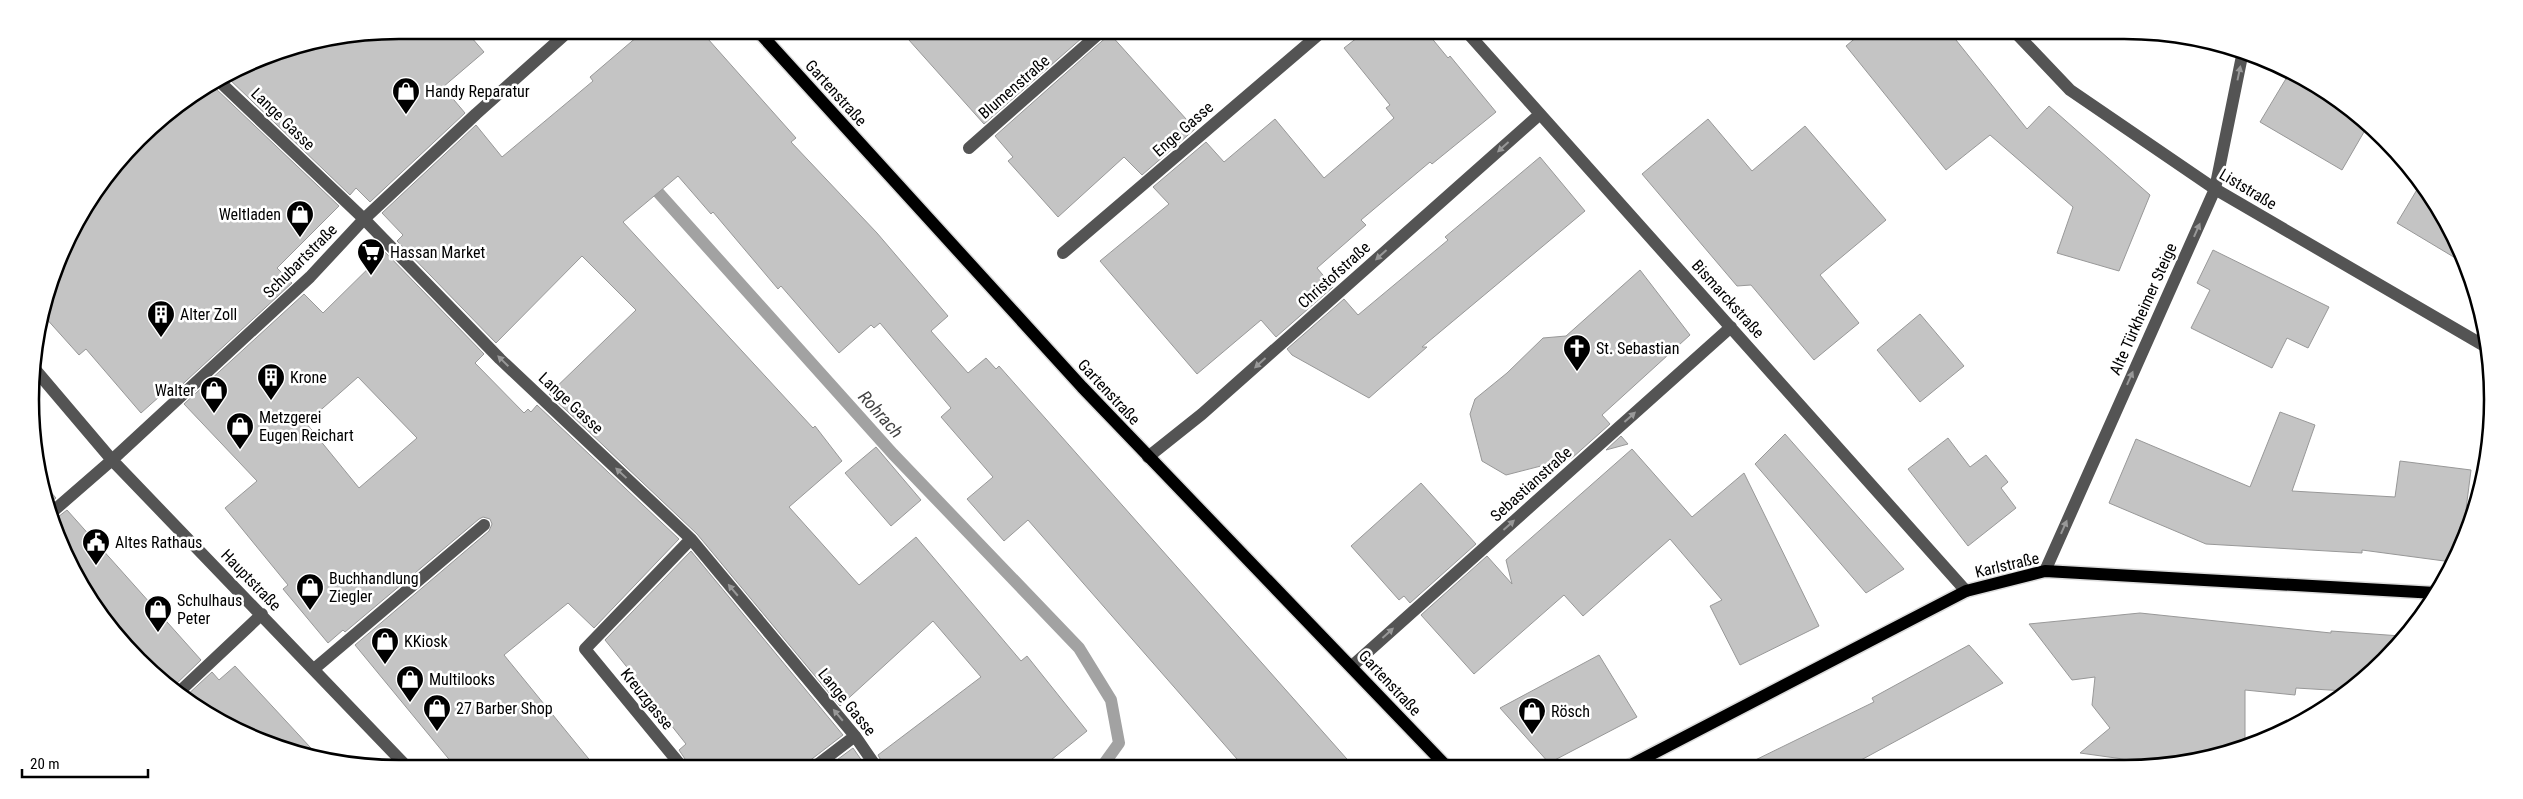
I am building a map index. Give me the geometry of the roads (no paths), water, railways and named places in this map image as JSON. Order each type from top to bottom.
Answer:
[{"type":"main road","name":"Gartenstraße","points":[[765,39],[1148,458],[1352,666],[1440,760]]},
{"type":"main road","name":"Karlstraße","points":[[1640,760],[1966,590],[2044,571],[2428,593]]},
{"type":"street","name":"Schubartstraße","points":[[56,509],[112,460],[310,277],[364,219],[476,114],[560,39]]},
{"type":"street","name":"Blumenstraße","points":[[969,148],[1093,39]]},
{"type":"street","name":"Enge Gasse","points":[[1063,253],[1313,39]]},
{"type":"street","name":"Bismarckstraße","points":[[1472,39],[1966,590]]},
{"type":"street","name":"Liststraße","points":[[2022,39],[2070,90],[2215,189],[2479,343]]},
{"type":"street","name":"Alte Türkheimer Steige","points":[[2044,571],[2215,189],[2242,59]]},
{"type":"street","name":"Lange Gasse","points":[[223,85],[364,219],[500,359],[691,539],[855,736],[872,760]]},
{"type":"street","name":"Christofstraße","points":[[1148,458],[1202,414],[1540,115]]},
{"type":"street","name":"Sebastianstraße","points":[[1352,666],[1731,327]]},
{"type":"street","name":"Hauptstraße","points":[[40,375],[112,460],[400,760]]},
{"type":"street","points":[[314,669],[484,525]]},
{"type":"street","name":"Kreuzgasse","points":[[676,760],[585,649],[691,539]]},
{"type":"street","points":[[183,688],[262,614]]},
{"type":"street","points":[[824,760],[855,736]]},
{"type":"waterway","name":"Rohrach","points":[[648,181],[893,454],[1079,648],[1111,700],[1119,743],[1107,760]]},
{"type":"place","name":"Handy Reparatur","points":[[406,115]]},
{"type":"place","name":"Weltladen","points":[[300,238]]},
{"type":"place","name":"Hassan Market","points":[[371,276]]},
{"type":"place","name":"Alter Zoll","points":[[161,338]]},
{"type":"place","name":"St. Sebastian","points":[[1577,372]]},
{"type":"place","name":"Krone","points":[[271,401]]},
{"type":"place","name":"Walter","points":[[214,414]]},
{"type":"place","name":"Metzgerei Eugen Reichart","points":[[240,450]]},
{"type":"place","name":"Altes Rathaus","points":[[96,566]]},
{"type":"place","name":"Buchhandlung Ziegler","points":[[310,611]]},
{"type":"place","name":"Schulhaus Peter","points":[[158,633]]},
{"type":"place","name":"KKiosk","points":[[385,665]]},
{"type":"place","name":"Multilooks","points":[[410,703]]},
{"type":"place","name":"27 Barber Shop","points":[[437,732]]},
{"type":"place","name":"Rösch","points":[[1532,735]]}]
